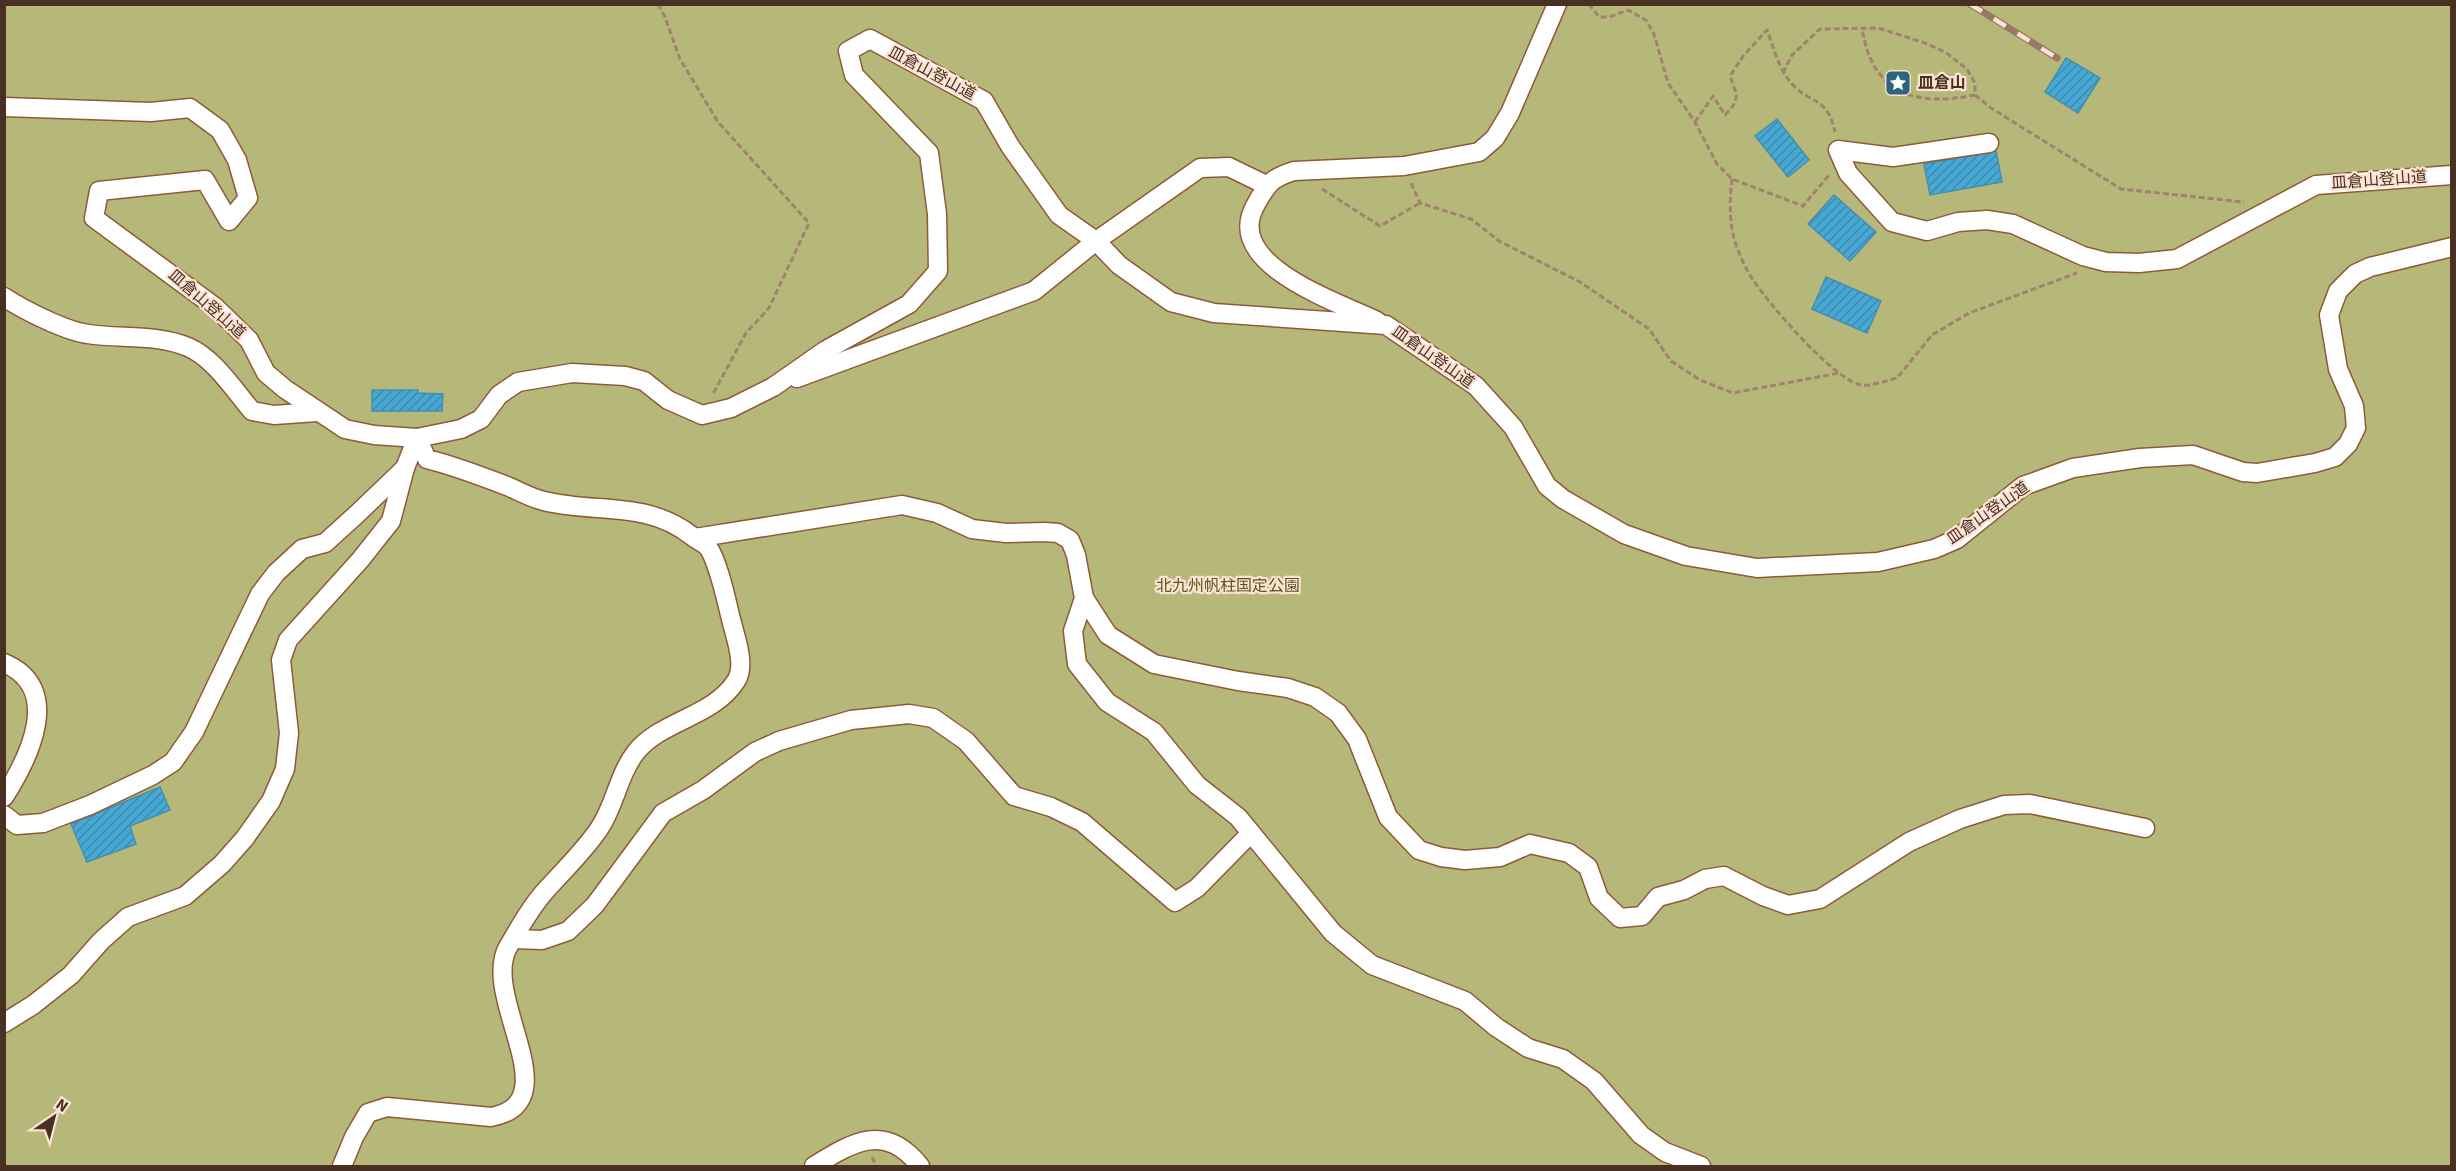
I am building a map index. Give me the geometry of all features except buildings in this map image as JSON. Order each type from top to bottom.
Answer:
[{"type":"street","points":[[1386,325],[1281,274],[1269,265],[1260,254],[1248,231],[1250,216],[1266,185],[1294,171],[1404,166],[1479,152],[1495,138],[1510,113],[1557,4]]},
{"type":"street","name":"皿倉山登山道","points":[[4,108],[151,112],[190,108],[220,130],[237,160],[248,198],[229,221],[205,180],[99,191],[94,218],[215,307],[249,340],[266,373],[317,412],[345,429],[374,435],[417,438],[461,429],[481,419],[499,395],[518,382],[572,373],[625,376],[644,381],[668,400],[702,415],[731,408],[773,387],[826,350],[909,303],[938,271],[937,214],[929,153],[854,75],[848,51],[870,39],[984,100],[1010,146],[1059,215],[1096,241],[1119,266],[1171,302],[1214,313],[1386,325],[1476,386],[1513,427],[1547,486],[1563,499],[1624,534],[1686,556],[1757,568],[1878,562],[1934,549],[1957,539],[2023,486],[2073,468],[2140,458],[2193,454],[2243,472],[2257,473],[2315,463],[2335,457],[2349,444],[2356,428],[2354,406],[2338,369],[2329,315],[2338,291],[2355,274],[2370,267],[2451,247]]},
{"type":"street","points":[[1838,150],[1893,157],[1989,142]]},
{"type":"street","name":"皿倉山登山道","points":[[1838,150],[1848,173],[1892,222],[1927,231],[1958,222],[1987,220],[2013,224],[2083,256],[2106,262],[2139,264],[2177,259],[2316,185],[2451,176]]},
{"type":"street","points":[[773,387],[1034,291],[1096,241],[1200,168],[1229,167],[1266,185]]},
{"type":"street","points":[[4,297],[22,309],[85,334],[160,340],[189,347],[210,362],[252,411],[274,415],[317,412]]},
{"type":"street","points":[[4,1023],[33,1005],[71,975],[101,940],[128,917],[185,896],[222,864],[245,838],[271,801],[285,769],[289,733],[280,660],[288,640],[336,584],[361,559],[391,521],[405,468],[417,438]]},
{"type":"street","points":[[342,1167],[354,1137],[368,1113],[387,1107],[491,1117],[505,1114],[522,1100],[526,1079],[501,984],[501,966],[513,939],[546,890],[572,864],[601,827],[618,784],[636,752],[664,731],[722,699],[738,679],[740,655],[723,588],[707,547],[675,523],[632,509],[542,501],[456,466],[427,459],[417,438]]},
{"type":"street","points":[[4,815],[17,825],[44,823],[153,775],[173,762],[194,732],[260,594],[276,573],[302,549],[325,543],[405,468]]},
{"type":"street","points":[[694,538],[902,506],[937,513],[972,529],[1006,533],[1058,533],[1070,540],[1076,555],[1084,598],[1108,635],[1154,664],[1238,681],[1288,688],[1315,697],[1338,713],[1358,739],[1388,817],[1419,850],[1441,857],[1465,860],[1500,857],[1530,844],[1569,853],[1587,867],[1599,898],[1620,918],[1642,916],[1658,897],[1684,890],[1705,879],[1724,876],[1763,896],[1788,905],[1820,899],[1909,842],[1960,819],[2004,805],[2031,804],[2145,828]]},
{"type":"street","points":[[1084,598],[1073,631],[1077,664],[1107,702],[1154,732],[1197,785],[1238,817],[1306,896],[1333,933],[1372,965],[1465,1001],[1496,1028],[1528,1048],[1563,1059],[1594,1081],[1641,1136],[1665,1152],[1701,1167]]},
{"type":"street","points":[[4,663],[21,670],[36,696],[37,723],[22,768],[4,797]]},
{"type":"street","points":[[513,939],[542,940],[568,931],[595,905],[663,813],[703,790],[755,752],[779,741],[851,720],[909,714],[933,718],[966,741],[1014,796],[1051,807],[1082,822],[1175,902],[1197,888],[1251,833]]},
{"type":"street","points":[[814,1167],[865,1139],[884,1140],[904,1149],[921,1167]]},
{"type":"path","points":[[658,4],[680,59],[718,122],[809,223],[769,308],[746,333],[702,415]]},
{"type":"path","points":[[1589,4],[1599,17],[1609,17],[1628,10],[1646,20],[1654,34],[1668,83],[1695,122],[1717,164],[1732,179],[1803,206],[1833,171],[1838,150],[1830,114],[1813,97],[1795,87],[1783,72],[1767,30],[1744,54],[1730,76],[1737,98],[1734,106],[1725,115],[1713,96],[1695,122]]},
{"type":"path","points":[[1783,72],[1792,55],[1820,29],[1878,27],[1945,52],[1967,69],[1974,83],[1975,95]]},
{"type":"path","points":[[1862,28],[1865,49],[1891,86],[1910,97],[1928,100],[1975,95],[1991,108],[2121,189],[2245,202]]},
{"type":"path","points":[[1404,166],[1420,203]]},
{"type":"path","points":[[1294,171],[1380,226],[1420,203],[1472,219],[1499,241],[1580,282],[1649,329],[1671,361],[1700,380],[1733,393],[1839,373]]},
{"type":"path","points":[[1732,179],[1730,204],[1733,235],[1752,278],[1778,312],[1839,373],[1862,385],[1897,378],[1932,335],[1969,313],[2106,262]]},
{"type":"green space","name":"北九州帆柱国定公園","points":[[5,5],[2451,5],[2451,1166],[5,1166]]},
{"type":"railway","points":[[1970,4],[2057,58]]},
{"type":"place","name":"皿倉山","points":[[1898,83]]}]
